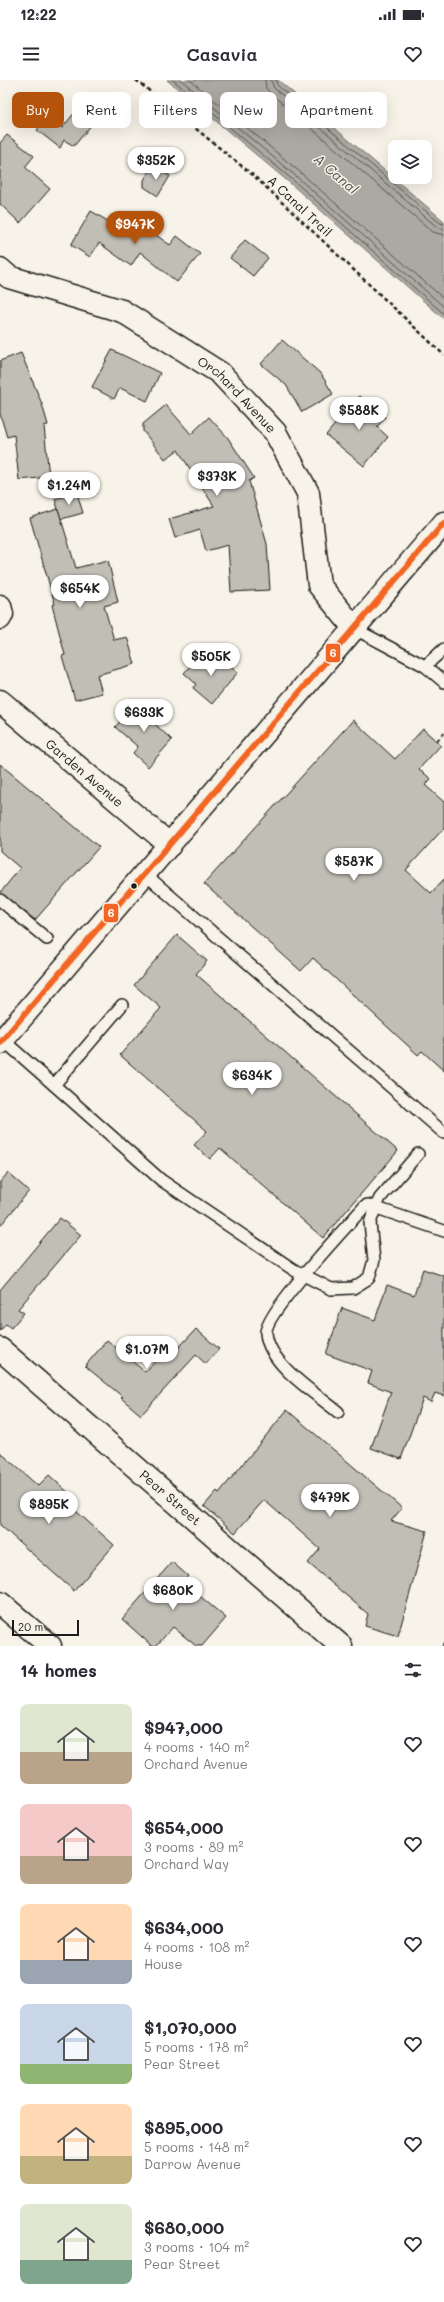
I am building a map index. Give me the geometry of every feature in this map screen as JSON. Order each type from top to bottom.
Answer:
[{"type":"street","name":"Orchard Avenue","points":[[3,273],[122,311],[220,373],[275,432],[308,493],[319,585],[355,629]]},
{"type":"street","points":[[1,1042],[146,874],[444,523]]},
{"type":"street","points":[[0,606],[2,614],[0,618]]},
{"type":"street","name":"Garden Avenue","points":[[0,701],[170,845]]},
{"type":"street","name":"Pear Street","points":[[0,1349],[341,1646]]},
{"type":"street","points":[[0,1603],[50,1646]]},
{"type":"lane","points":[[355,629],[425,666],[444,682]]},
{"type":"lane","points":[[425,666],[444,649]]},
{"type":"lane","points":[[146,874],[444,1132]]},
{"type":"lane","points":[[0,900],[47,939]]},
{"type":"lane","points":[[54,1085],[122,1005]]},
{"type":"lane","points":[[1,1042],[54,1085],[161,1180],[294,1270],[331,1288],[353,1288],[369,1278],[374,1260],[370,1222],[375,1209],[380,1198],[418,1154]]},
{"type":"lane","points":[[338,1412],[278,1361],[269,1346],[266,1331],[271,1318],[304,1275],[365,1206],[443,1229]]},
{"type":"path","name":"A Canal Trail","points":[[136,80],[254,176],[444,356]]},
{"type":"path","points":[[437,741],[444,733]]},
{"type":"water","name":"A Canal","points":[[167,80],[278,80],[292,92],[285,92],[285,128],[335,128],[388,173],[388,184],[400,184],[444,221],[444,319],[291,184],[224,128],[277,128],[277,92],[220,92],[220,124],[212,118],[212,92],[181,92]]},
{"type":"building","points":[[72,116],[72,128],[89,128],[74,146],[64,140],[60,148],[37,130],[39,128],[64,128],[64,126]]},
{"type":"building","points":[[7,135],[34,156],[25,167],[50,189],[20,223],[0,204],[0,143]]},
{"type":"building","points":[[152,166],[170,176],[158,196],[144,187],[144,180]]},
{"type":"building","points":[[91,211],[126,232],[135,220],[170,245],[177,236],[200,254],[177,282],[140,252],[131,266],[99,243],[90,257],[71,245]]},
{"type":"building","points":[[245,240],[268,258],[253,276],[230,258]]},
{"type":"building","points":[[282,340],[321,374],[333,394],[302,412],[286,385],[261,364]]},
{"type":"building","points":[[112,350],[160,373],[147,401],[120,388],[114,399],[92,387]]},
{"type":"building","points":[[21,353],[42,404],[48,425],[44,426],[49,477],[19,480],[14,435],[7,437],[0,414],[0,361]]},
{"type":"building","points":[[359,396],[385,417],[377,427],[388,437],[364,466],[326,435]]},
{"type":"building","points":[[166,405],[191,434],[209,417],[228,438],[254,478],[249,481],[267,544],[270,590],[231,592],[228,545],[206,551],[200,530],[175,538],[169,519],[214,506],[178,450],[165,459],[143,431],[143,424]]},
{"type":"building","points":[[77,493],[83,513],[61,519],[55,499]]},
{"type":"building","points":[[58,509],[76,568],[108,560],[118,602],[104,606],[114,640],[127,637],[135,664],[97,675],[102,693],[75,700],[62,656],[65,655],[52,605],[55,604],[30,518]]},
{"type":"building","points":[[215,653],[238,672],[212,704],[193,688],[196,684],[184,673],[198,657],[206,664]]},
{"type":"building","points":[[139,701],[161,720],[156,725],[172,740],[148,767],[133,753],[138,747],[115,727]]},
{"type":"building","points":[[353,720],[395,759],[423,729],[441,745],[419,769],[431,779],[425,785],[444,802],[444,828],[406,870],[431,893],[444,879],[444,1071],[422,1051],[418,1055],[313,958],[301,971],[204,884]]},
{"type":"building","points":[[0,764],[99,847],[35,920],[0,893],[20,868],[0,851]]},
{"type":"building","points":[[177,935],[207,961],[196,974],[398,1151],[323,1238],[220,1148],[210,1159],[194,1145],[207,1131],[120,1055],[161,1008],[134,985]]},
{"type":"building","points":[[8,1173],[29,1191],[0,1226],[0,1182]]},
{"type":"building","points":[[60,1218],[81,1235],[18,1309],[24,1313],[11,1328],[6,1324],[0,1331],[0,1290]]},
{"type":"building","points":[[423,1269],[444,1276],[444,1396],[435,1393],[431,1402],[423,1398],[401,1459],[371,1448],[391,1392],[368,1383],[372,1371],[326,1354],[342,1308],[375,1320],[387,1285],[414,1295]]},
{"type":"building","points":[[196,1329],[219,1349],[206,1364],[196,1355],[141,1415],[121,1398],[123,1397],[85,1366],[107,1340],[145,1372],[165,1351],[171,1356]]},
{"type":"building","points":[[287,1410],[402,1508],[391,1521],[427,1531],[398,1636],[365,1626],[368,1614],[308,1563],[320,1549],[264,1500],[235,1533],[204,1506],[217,1491],[219,1493]]},
{"type":"building","points":[[0,1452],[38,1486],[49,1475],[72,1496],[67,1503],[114,1545],[74,1591],[0,1525]]},
{"type":"building","points":[[172,1562],[188,1576],[183,1582],[226,1618],[202,1646],[196,1646],[173,1627],[156,1646],[152,1646],[122,1619]]},
{"type":"transit line","name":"6","points":[[0,1043],[444,523]]}]
